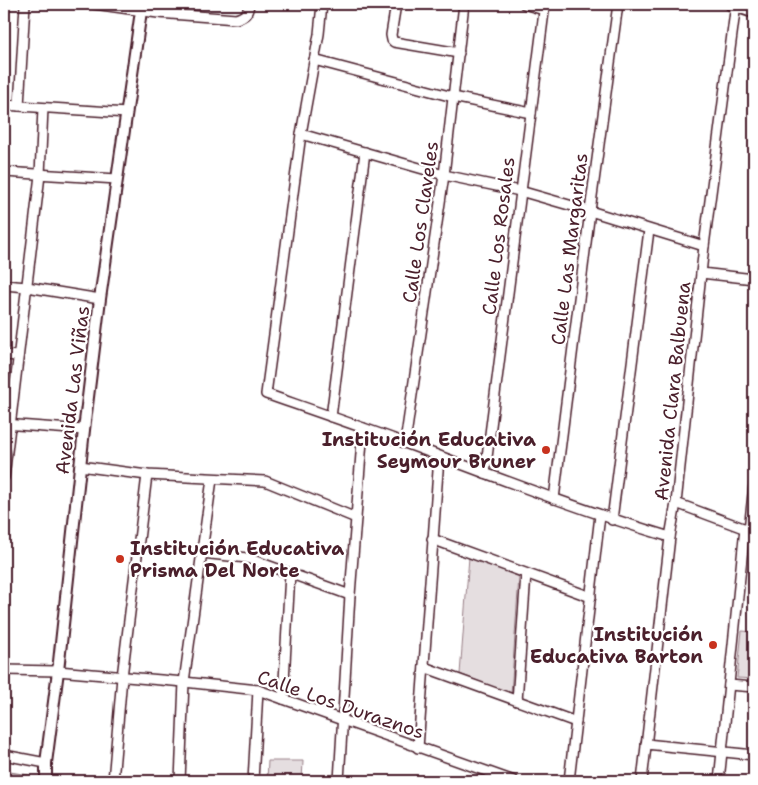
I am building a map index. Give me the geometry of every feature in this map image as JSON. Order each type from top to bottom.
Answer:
[{"type":"main road","points":[[735,4],[754,12]]},
{"type":"street","points":[[19,106],[25,4]]},
{"type":"street","points":[[94,4],[236,19],[244,16],[248,11],[249,4]]},
{"type":"street","points":[[322,4],[301,134],[266,394],[405,443],[612,520],[670,537]]},
{"type":"street","points":[[396,4],[391,36],[394,42],[459,53]]},
{"type":"street","name":"Calle Los Claveles","points":[[405,443],[444,175],[464,4]]},
{"type":"street","points":[[524,4],[545,7]]},
{"type":"street","name":"Calle Las Margaritas","points":[[554,499],[618,4]]},
{"type":"street","name":"Avenida Clara Balbuena","points":[[642,781],[670,537],[676,503],[704,246],[735,4]]},
{"type":"street","name":"Calle Los Rosales","points":[[485,473],[545,7]]},
{"type":"street","name":"Avenida Las Viñas","points":[[46,781],[46,763],[100,299],[142,8]]},
{"type":"street","points":[[314,60],[531,114]]},
{"type":"street","points":[[4,105],[127,113]]},
{"type":"street","points":[[4,477],[7,424],[18,356],[40,175],[42,108]]},
{"type":"street","points":[[301,134],[444,175],[520,191],[590,210],[704,246]]},
{"type":"street","points":[[330,417],[365,152]]},
{"type":"street","points":[[4,172],[117,179]]},
{"type":"street","points":[[612,520],[649,230]]},
{"type":"street","points":[[701,273],[754,278]]},
{"type":"street","points":[[4,285],[100,299]]},
{"type":"street","points":[[4,355],[18,356]]},
{"type":"street","points":[[7,424],[84,430]]},
{"type":"street","points":[[338,781],[363,428]]},
{"type":"street","points":[[418,748],[439,457]]},
{"type":"street","points":[[80,466],[147,475],[265,482],[356,518]]},
{"type":"street","points":[[113,781],[122,678],[147,475]]},
{"type":"street","points":[[180,781],[184,682],[212,479]]},
{"type":"street","points":[[719,781],[754,485]]},
{"type":"street","points":[[676,503],[749,530]]},
{"type":"street","points":[[569,781],[600,515]]},
{"type":"street","points":[[432,539],[591,597]]},
{"type":"street","points":[[202,553],[247,558],[350,595]]},
{"type":"street","points":[[283,699],[290,573]]},
{"type":"street","points":[[517,701],[526,574]]},
{"type":"street","points":[[424,667],[576,722]]},
{"type":"street","name":"Calle Los Duraznos","points":[[4,670],[58,671],[258,690],[511,781]]},
{"type":"street","points":[[729,684],[754,687]]},
{"type":"street","points":[[253,781],[258,690]]},
{"type":"street","points":[[646,744],[754,755]]},
{"type":"street","points":[[4,754],[46,763]]},
{"type":"shaded area","points":[[469,557],[519,576],[511,694],[460,674]]},
{"type":"shaded area","points":[[742,631],[754,632],[754,679],[737,678]]},
{"type":"shaded area","points":[[268,761],[303,761],[302,781],[267,781]]},
{"type":"shaded area","points":[[4,771],[29,775],[28,781],[4,781]]},
{"type":"place","name":"Institución Educativa Seymour Bruner","points":[[546,450]]},
{"type":"place","name":"Institución Educativa Prisma Del Norte","points":[[120,559]]},
{"type":"place","name":"Institución Educativa Barton","points":[[713,645]]}]
